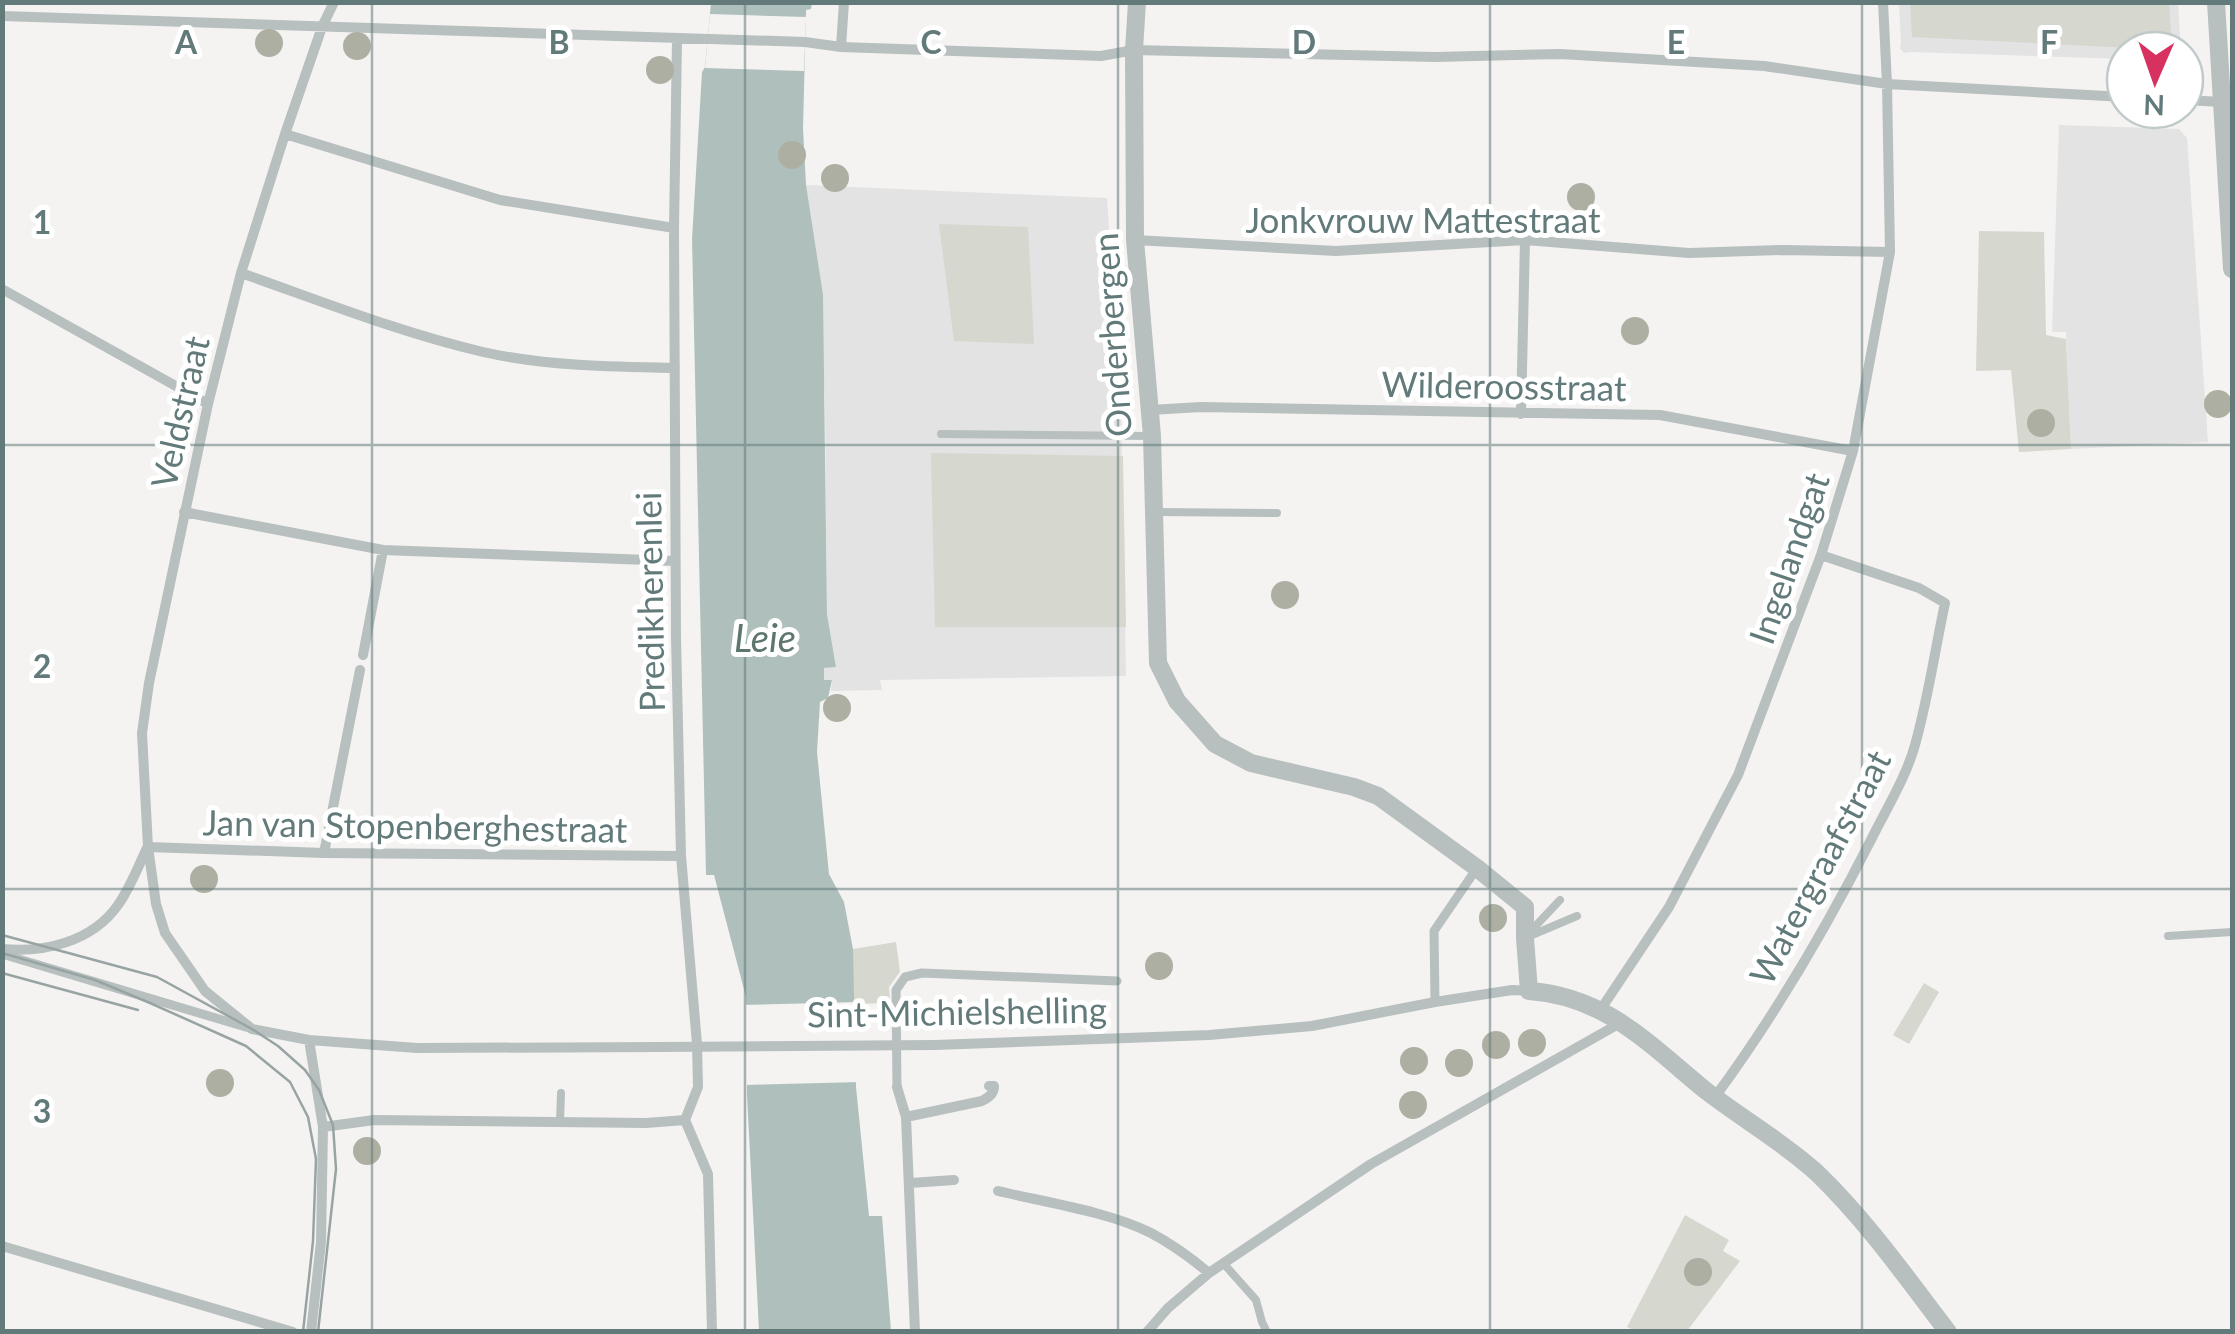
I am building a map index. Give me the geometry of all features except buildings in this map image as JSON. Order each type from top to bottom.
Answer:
[{"type":"street","name":"Veldstraat","points":[[252,1029],[206,991],[165,933],[156,904],[148,847],[142,733],[184,512],[241,273],[285,134],[334,2]]},
{"type":"street","points":[[841,47],[844,2]]},
{"type":"street","name":"Onderbergen","points":[[1136,2],[1135,240],[1152,436],[1158,663],[1176,701],[1214,744],[1252,762],[1378,796],[1477,868]]},
{"type":"street","name":"Ingelandgat","points":[[1601,1009],[1668,907],[1738,775],[1821,555],[1853,451],[1890,252],[1883,2]]},
{"type":"street","points":[[2216,2],[2232,269]]},
{"type":"street","points":[[2,16],[805,42],[841,47],[1101,56],[1134,50],[1435,56],[1560,54],[1764,66],[1887,84],[2105,97]]},
{"type":"street","name":"Predikherenlei","points":[[676,39],[675,561],[682,856],[698,1087],[685,1120]]},
{"type":"street","points":[[2205,101],[2222,102]]},
{"type":"street","points":[[285,134],[500,200],[674,228]]},
{"type":"street","name":"Jonkvrouw Mattestraat","points":[[1135,240],[1336,251],[1525,240],[1689,253],[1890,252]]},
{"type":"street","points":[[1521,414],[1525,240]]},
{"type":"street","points":[[241,273],[428,338],[486,352],[598,366],[676,368]]},
{"type":"street","points":[[2,289],[208,404]]},
{"type":"street","name":"Wilderoosstraat","points":[[1150,410],[1201,407],[1660,415],[1853,451]]},
{"type":"street","points":[[184,512],[384,550],[675,561]]},
{"type":"street","points":[[363,656],[384,550]]},
{"type":"street","name":"Watergraafstraat","points":[[1714,1097],[1741,1061],[1816,939],[1901,780],[1915,747],[1945,603],[1919,588],[1821,555]]},
{"type":"street","points":[[324,853],[360,670]]},
{"type":"street","points":[[2,951],[48,948],[71,941],[96,926],[117,907],[148,847]]},
{"type":"street","name":"Jan van Stopenberghestraat","points":[[148,847],[324,853],[682,856]]},
{"type":"street","points":[[1435,1002],[1434,931],[1477,868],[1525,907],[1529,991]]},
{"type":"street","points":[[2,951],[252,1029]]},
{"type":"street","points":[[915,1332],[906,1117],[896,1086],[896,990],[904,977],[922,973],[1117,981]]},
{"type":"street","name":"Sint-Michielshelling","points":[[252,1029],[309,1040],[417,1048],[935,1045],[1209,1036],[1312,1026],[1512,990],[1551,993],[1601,1009],[1622,1022],[1814,1171],[1877,1238],[1948,1332]]},
{"type":"street","points":[[1148,1332],[1168,1308],[1210,1273],[1371,1164],[1622,1022]]},
{"type":"street","points":[[309,1040],[322,1128],[321,1242],[310,1332]]},
{"type":"street","points":[[906,1117],[982,1100],[994,1090],[994,1086],[988,1086]]},
{"type":"street","points":[[322,1128],[374,1120],[646,1124],[685,1120],[708,1174],[712,1332]]},
{"type":"street","points":[[910,1182],[954,1180]]},
{"type":"street","points":[[998,1190],[1120,1220],[1182,1251],[1210,1273]]},
{"type":"street","points":[[2,1246],[294,1332]]},
{"type":"lane","points":[[941,434],[1152,436]]},
{"type":"lane","points":[[1154,512],[1277,513]]},
{"type":"lane","points":[[1524,938],[1560,900]]},
{"type":"lane","points":[[1524,938],[1578,916]]},
{"type":"lane","points":[[2168,936],[2232,932]]},
{"type":"lane","points":[[560,1122],[561,1093]]},
{"type":"lane","points":[[1224,1264],[1256,1300],[1267,1332]]},
{"type":"shaded area","points":[[1899,3],[2178,3],[2180,30],[2105,30],[2105,58],[1904,53]]},
{"type":"shaded area","points":[[1910,3],[2169,3],[2171,30],[2105,30],[2105,47],[1912,37]]},
{"type":"shaded area","points":[[2059,125],[2105,127],[2105,130],[2180,130],[2187,138],[2208,442],[2071,449],[2066,332],[2052,332]]},
{"type":"shaded area","points":[[806,185],[1107,198],[1120,359],[1126,676],[880,680],[882,690],[831,691],[832,681],[824,681],[824,668],[836,666],[827,614],[825,395]]},
{"type":"shaded area","points":[[939,224],[1028,227],[1034,344],[954,341]]},
{"type":"shaded area","points":[[1979,231],[2044,232],[2046,335],[2066,339],[2071,449],[2019,452],[2011,370],[1976,371]]},
{"type":"shaded area","points":[[931,453],[1123,456],[1126,627],[935,627]]},
{"type":"shaded area","points":[[896,942],[900,972],[889,987],[890,1003],[853,1004],[853,949]]},
{"type":"shaded area","points":[[1924,983],[1939,992],[1909,1044],[1893,1035]]},
{"type":"shaded area","points":[[1685,1215],[1729,1240],[1723,1251],[1740,1261],[1687,1331],[1636,1331],[1627,1327]]},
{"type":"water","name":"Leie","points":[[711,3],[812,3],[811,9],[806,10],[803,128],[806,185],[823,295],[827,614],[836,667],[824,668],[824,680],[832,680],[828,698],[820,702],[817,752],[829,874],[844,902],[853,949],[856,1087],[869,1216],[882,1216],[891,1331],[759,1331],[746,997],[714,875],[706,875],[692,239],[702,72]]},
{"type":"pier","points":[[710,14],[806,17],[804,71],[705,68]]},
{"type":"pier","points":[[858,1002],[861,1082],[742,1085],[741,1005]]},
{"type":"tram line","points":[[2,935],[157,977],[252,1029],[305,1070],[319,1090],[333,1125],[336,1169],[318,1332]]},
{"type":"tram line","points":[[2,953],[95,980],[150,1003],[246,1046],[290,1082],[308,1117],[316,1159],[313,1241],[303,1332]]},
{"type":"tram line","points":[[2,973],[138,1010]]}]
